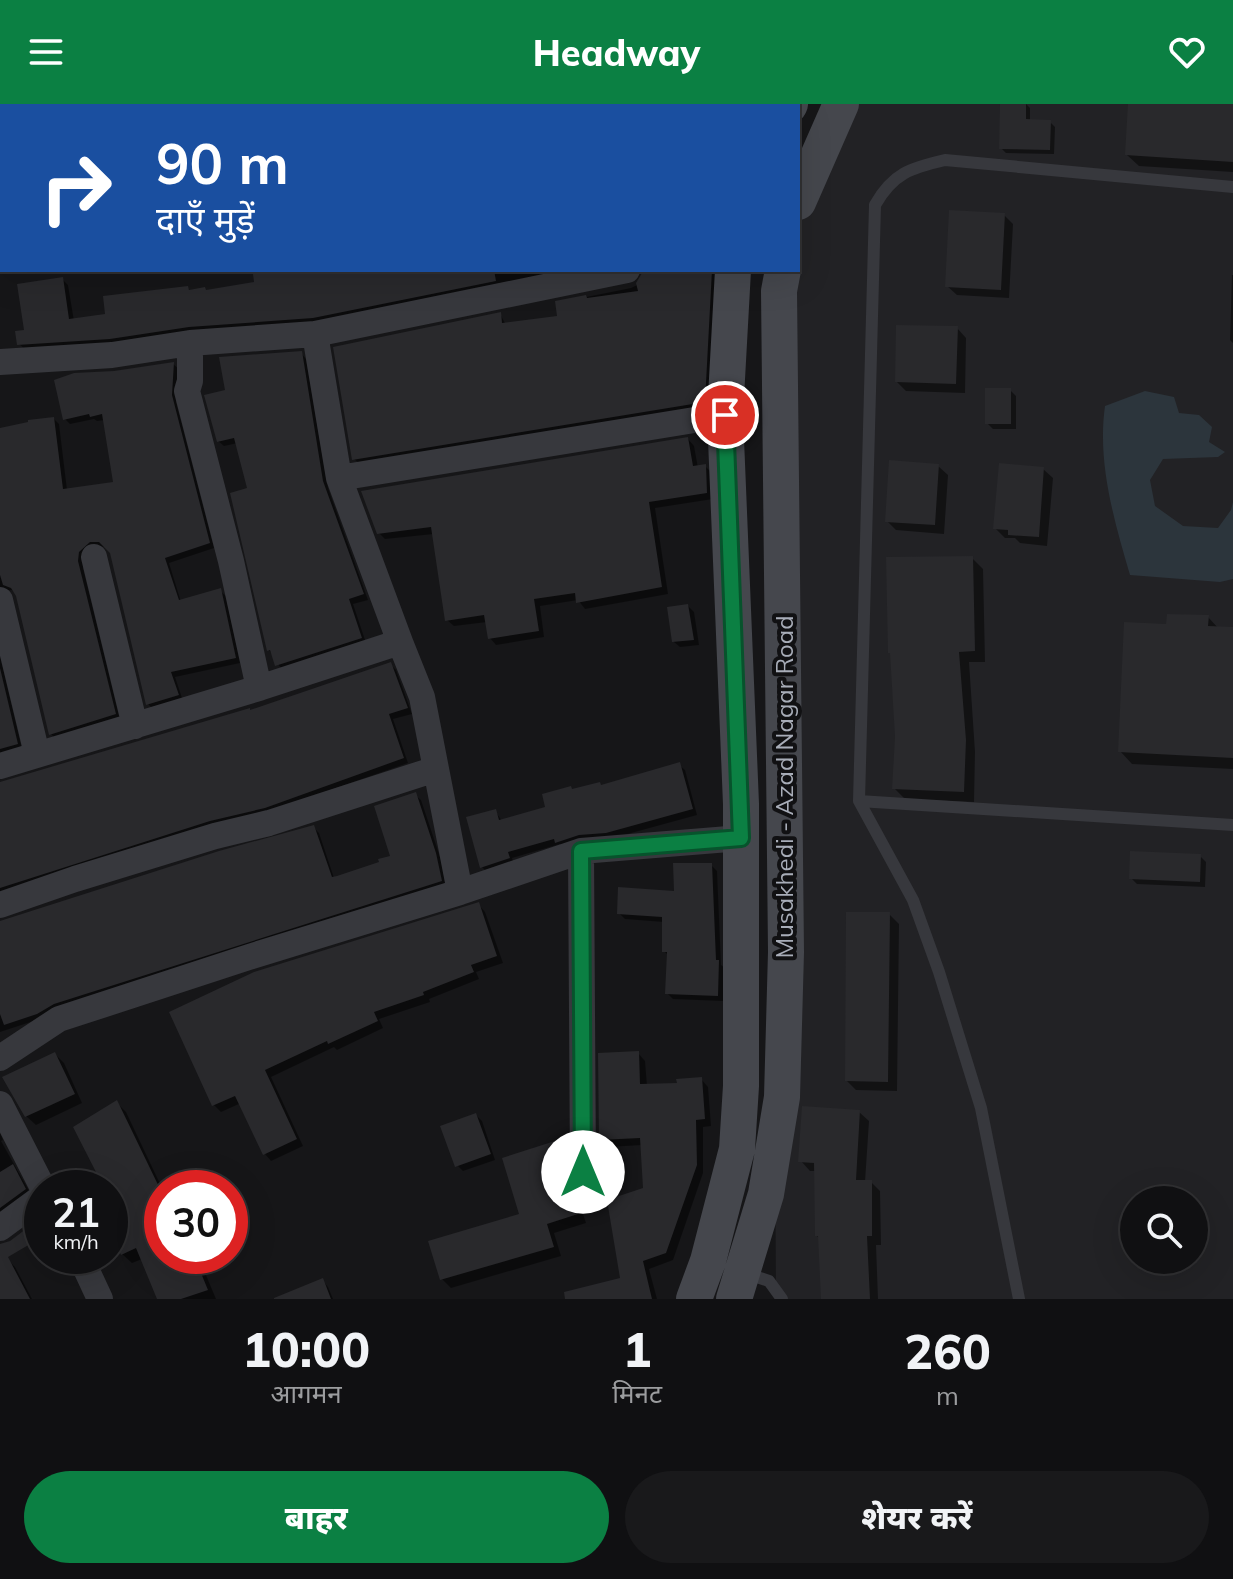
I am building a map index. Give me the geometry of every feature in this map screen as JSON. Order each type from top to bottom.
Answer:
[{"type":"main road","points":[[800,197],[841,104]]},
{"type":"main road","points":[[694,1299],[726,1273],[741,1086],[741,821],[725,415],[733,272]]},
{"type":"main road","name":"Musakhedi - Azad Nagar Road","points":[[726,1273],[766,1194],[782,1097],[786,952],[779,291],[783,272]]},
{"type":"street","points":[[0,362],[112,355],[190,343],[315,334],[617,272]]},
{"type":"street","points":[[315,334],[339,478],[422,697],[460,892]]},
{"type":"street","points":[[190,343],[187,391],[231,561],[259,688]]},
{"type":"street","points":[[339,478],[725,415]]},
{"type":"street","points":[[94,557],[135,726]]},
{"type":"street","points":[[0,600],[37,754]]},
{"type":"street","points":[[0,766],[400,642]]},
{"type":"street","points":[[0,905],[75,879],[215,836],[269,823],[436,769]]},
{"type":"street","points":[[0,1058],[59,1019],[581,851],[741,821],[783,797]]},
{"type":"street","points":[[581,851],[583,1172]]},
{"type":"street","points":[[0,1104],[34,1170]]},
{"type":"street","points":[[0,1228],[24,1210]]},
{"type":"street","points":[[88,1274],[100,1299]]},
{"type":"lane","points":[[1019,1299],[981,1108],[939,972],[913,900],[859,801],[875,205],[885,187],[911,168],[945,160],[1233,187]]},
{"type":"lane","points":[[859,801],[1233,825]]},
{"type":"lane","points":[[726,1273],[769,1281],[782,1299]]},
{"type":"shaded area","points":[[825,104],[1233,104],[1233,1299],[776,1299],[770,272],[800,272],[800,156]]},
{"type":"shaded area","points":[[1145,391],[1174,397],[1179,413],[1199,415],[1212,427],[1209,442],[1225,452],[1218,457],[1163,459],[1150,480],[1155,506],[1183,526],[1218,528],[1233,502],[1233,579],[1220,582],[1130,575],[1108,491],[1103,427],[1105,406]]},
{"type":"building","points":[[1000,104],[1026,104],[1026,119],[1051,120],[1050,150],[999,149]]},
{"type":"building","points":[[1128,104],[1233,104],[1233,162],[1125,155]]},
{"type":"building","points":[[949,210],[1005,213],[1001,290],[945,287]]},
{"type":"building","points":[[494,272],[496,281],[313,318],[189,327],[110,339],[17,345],[15,331],[24,330],[17,284],[63,277],[69,319],[105,314],[103,296],[188,286],[189,290],[205,287],[206,290],[254,282],[253,274]]},
{"type":"building","points":[[712,272],[705,402],[352,460],[333,347],[501,312],[502,323],[557,316],[555,301],[638,291],[636,283],[642,273]]},
{"type":"building","points":[[896,325],[958,326],[956,384],[895,382]]},
{"type":"building","points":[[302,351],[323,481],[364,594],[349,599],[362,638],[275,666],[270,650],[267,651],[230,493],[247,488],[234,438],[217,442],[204,395],[225,390],[219,357]]},
{"type":"building","points":[[174,362],[172,395],[210,543],[165,558],[179,600],[221,588],[236,658],[171,672],[179,695],[146,705],[110,553],[99,542],[90,542],[79,552],[78,561],[116,714],[49,735],[16,596],[11,588],[3,585],[0,575],[0,428],[54,417],[63,489],[113,482],[102,414],[63,420],[54,380],[74,373]]},
{"type":"building","points":[[985,388],[1011,388],[1011,424],[985,424]]},
{"type":"building","points":[[688,437],[693,466],[706,464],[707,493],[649,502],[662,587],[576,603],[575,593],[534,599],[539,631],[488,639],[484,615],[445,621],[431,527],[377,534],[361,491]]},
{"type":"building","points":[[889,460],[939,464],[935,525],[885,522]]},
{"type":"building","points":[[999,463],[1044,467],[1039,537],[1008,535],[1008,530],[993,529]]},
{"type":"building","points":[[973,556],[975,651],[959,652],[966,740],[964,792],[892,789],[895,737],[888,653],[886,557]]},
{"type":"building","points":[[688,604],[694,640],[672,642],[667,607]]},
{"type":"building","points":[[1167,614],[1209,615],[1208,626],[1233,627],[1233,758],[1118,752],[1124,622],[1166,624]]},
{"type":"building","points":[[391,662],[408,708],[389,714],[404,758],[265,808],[210,821],[0,888],[0,782],[250,710]]},
{"type":"building","points":[[0,668],[18,744],[0,749]]},
{"type":"building","points":[[680,762],[693,809],[606,833],[579,835],[555,843],[554,839],[508,852],[510,858],[480,868],[466,817],[496,809],[499,820],[545,807],[542,794],[571,786],[572,789],[600,782],[601,785]]},
{"type":"building","points":[[416,792],[442,881],[54,1004],[37,1014],[4,1025],[0,1014],[0,921],[219,851],[314,825],[332,877],[337,876],[390,856],[374,806]]},
{"type":"building","points":[[1130,851],[1201,854],[1200,882],[1129,879]]},
{"type":"building","points":[[673,863],[712,863],[716,960],[719,960],[718,996],[665,994],[667,952],[662,952],[662,917],[617,914],[618,887],[674,891]]},
{"type":"building","points":[[479,902],[497,956],[471,965],[474,972],[423,992],[424,995],[374,1012],[378,1021],[265,1070],[297,1139],[263,1155],[235,1096],[212,1106],[169,1012],[254,972]]},
{"type":"building","points":[[846,912],[890,912],[888,1082],[845,1081]]},
{"type":"building","points":[[639,1051],[640,1084],[677,1083],[676,1079],[702,1077],[705,1119],[696,1120],[697,1165],[666,1253],[643,1261],[652,1299],[565,1299],[564,1292],[620,1278],[607,1200],[643,1188],[640,1138],[599,1140],[598,1053]]},
{"type":"building","points":[[55,1052],[75,1094],[25,1117],[2,1077]]},
{"type":"building","points":[[117,1100],[151,1170],[144,1170],[144,1267],[136,1248],[128,1252],[128,1170],[95,1170],[73,1127]]},
{"type":"building","points":[[802,1106],[860,1110],[856,1180],[872,1180],[872,1236],[867,1236],[870,1299],[821,1299],[818,1236],[815,1236],[814,1163],[798,1162]]},
{"type":"building","points":[[476,1113],[491,1154],[455,1167],[440,1126]]},
{"type":"building","points":[[555,1141],[578,1214],[547,1224],[554,1247],[440,1280],[428,1241],[519,1214],[502,1158]]},
{"type":"building","points":[[13,1164],[24,1190],[0,1208],[0,1172]]},
{"type":"building","points":[[24,1230],[24,1248],[8,1257],[30,1299],[0,1299],[0,1244]]},
{"type":"building","points":[[147,1274],[201,1274],[208,1290],[181,1299],[157,1299]]},
{"type":"building","points":[[323,1278],[331,1299],[274,1299],[274,1298]]},
{"type":"route","points":[[583,1172],[581,851],[741,838],[725,415]]}]
